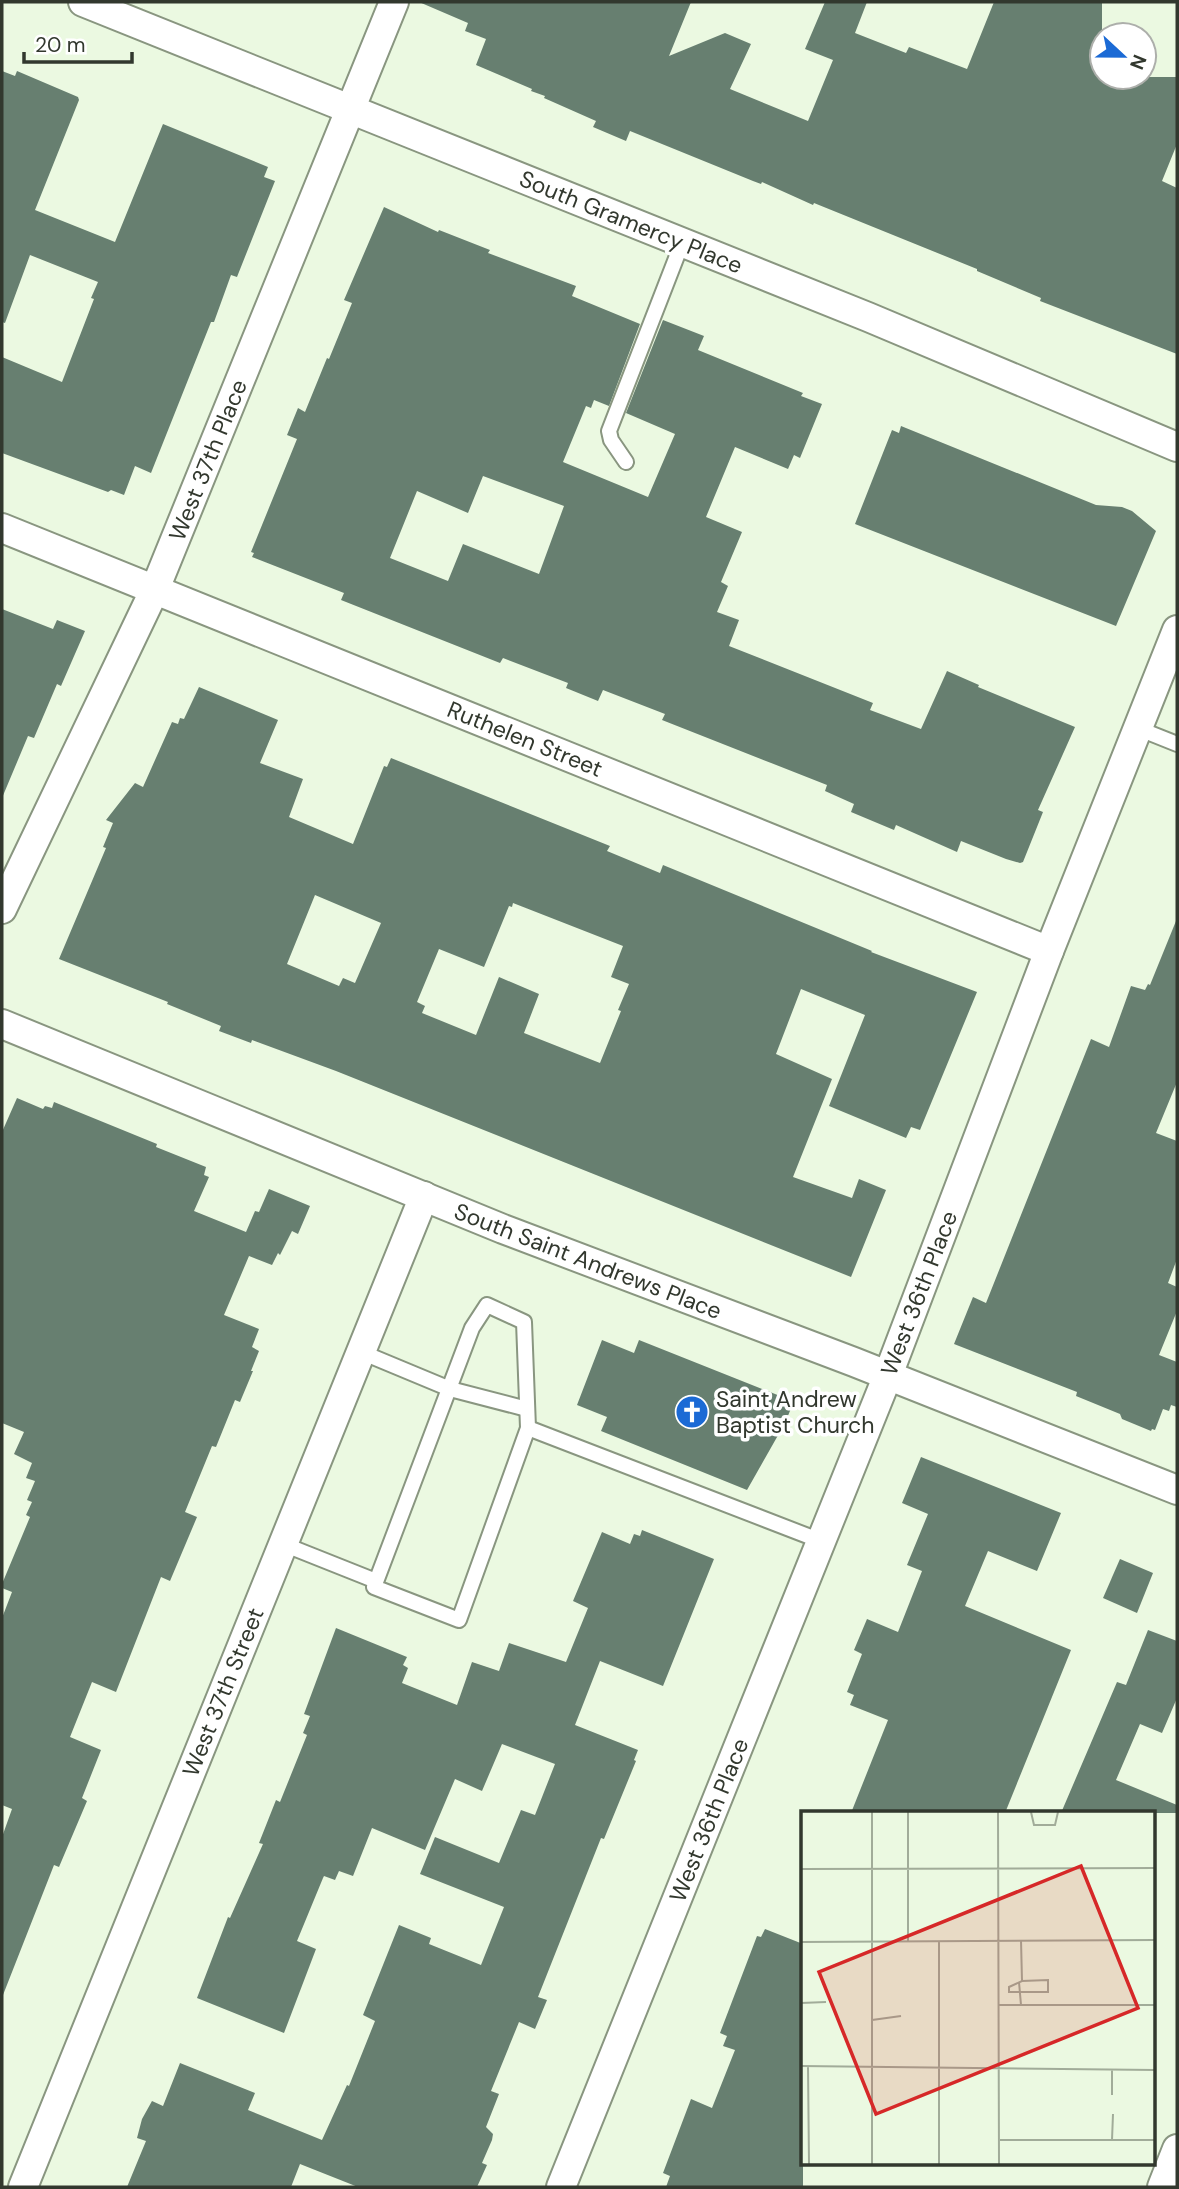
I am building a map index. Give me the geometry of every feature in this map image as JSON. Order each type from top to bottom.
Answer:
[{"type":"street","name":"South Gramercy Place","points":[[83,2],[868,317],[1177,447]]},
{"type":"street","name":"West 37th Place","points":[[2,909],[155,589],[394,2]]},
{"type":"street","name":"Ruthelen Street","points":[[2,528],[1049,951]]},
{"type":"street","name":"West 36th Place","points":[[561,2187],[888,1375],[1049,951],[1177,630]]},
{"type":"street","name":"South Saint Andrews Place","points":[[2,1024],[503,1229],[888,1375],[1177,1490]]},
{"type":"street","name":"West 37th Street","points":[[23,2187],[424,1196]]},
{"type":"street","points":[[1162,2187],[1177,2150]]},
{"type":"lane","points":[[626,462],[611,440],[609,431],[682,243]]},
{"type":"lane","points":[[1138,728],[1177,744]]},
{"type":"lane","points":[[487,1306],[524,1322],[528,1429],[459,1620],[374,1587],[450,1389],[472,1328],[487,1306]]},
{"type":"lane","points":[[361,1352],[450,1389],[527,1409]]},
{"type":"lane","points":[[528,1429],[821,1541]]},
{"type":"lane","points":[[283,1544],[376,1581]]},
{"type":"building","points":[[419,2],[691,2],[669,56],[725,33],[751,44],[730,89],[808,121],[833,60],[805,49],[825,2],[867,2],[855,33],[906,53],[909,47],[967,69],[994,2],[1102,2],[1102,21],[1088,21],[1088,91],[1158,91],[1158,77],[1177,77],[1177,144],[1162,181],[1177,188],[1177,354],[1040,301],[1041,298],[977,269],[814,203],[813,205],[762,182],[753,181],[630,131],[626,141],[593,127],[596,121],[476,65],[486,39],[465,31],[468,23]]},
{"type":"building","points":[[2,71],[15,76],[17,71],[78,97],[79,100],[35,210],[115,242],[163,124],[268,167],[264,177],[275,181],[237,277],[231,275],[214,322],[211,322],[151,473],[135,466],[124,495],[111,490],[108,492],[2,453],[2,357],[62,382],[98,282],[30,255],[5,323],[2,322]]},
{"type":"building","points":[[384,207],[438,232],[439,230],[490,250],[488,253],[576,286],[572,296],[640,324],[609,406],[594,400],[591,408],[586,406],[563,462],[648,497],[675,434],[626,413],[663,320],[704,336],[698,350],[803,393],[801,396],[822,404],[800,458],[794,455],[788,469],[735,447],[706,517],[742,532],[721,582],[728,586],[717,612],[739,620],[729,646],[873,703],[870,710],[921,729],[947,671],[979,685],[978,687],[1075,727],[1038,810],[1043,812],[1023,862],[1006,859],[961,841],[957,852],[896,825],[894,830],[851,812],[854,804],[825,791],[827,785],[662,720],[665,714],[603,690],[598,701],[566,688],[568,683],[503,658],[500,663],[341,600],[344,593],[252,557],[254,553],[251,552],[297,439],[287,435],[298,408],[305,412],[352,303],[344,300]],"holes":[[[483,476],[564,506],[539,574],[463,544],[448,581],[390,558],[417,491],[468,513]]]},
{"type":"building","points":[[901,426],[1096,505],[1122,507],[1132,511],[1156,531],[1116,626],[855,524],[892,430],[899,433]]},
{"type":"building","points":[[2,609],[53,629],[57,620],[85,631],[61,686],[57,684],[34,738],[28,736],[2,798]]},
{"type":"building","points":[[199,687],[278,720],[260,763],[303,779],[289,817],[353,844],[384,766],[387,767],[391,758],[610,846],[607,851],[660,873],[663,865],[871,952],[977,992],[920,1130],[911,1127],[906,1138],[829,1106],[865,1015],[801,989],[776,1054],[832,1079],[793,1177],[852,1198],[859,1179],[886,1190],[851,1277],[336,1071],[252,1040],[251,1043],[219,1031],[221,1026],[167,1004],[168,1002],[59,959],[106,848],[103,847],[113,823],[106,820],[135,783],[143,787],[172,722],[178,724],[180,718],[184,719]],"holes":[[[315,895],[381,923],[355,983],[343,978],[339,986],[287,964]],[[513,903],[623,946],[611,977],[629,984],[600,1063],[524,1033],[539,994],[499,977],[476,1035],[422,1013],[425,1006],[417,1002],[439,949],[484,967],[509,906],[512,907]]]},
{"type":"building","points":[[1176,921],[1177,1082],[1156,1133],[1177,1141],[1177,1259],[1168,1283],[1177,1287],[1177,1311],[1159,1355],[1177,1362],[1177,1407],[1171,1405],[1169,1411],[1163,1409],[1155,1430],[1151,1431],[1122,1419],[1120,1414],[1076,1396],[1077,1392],[954,1344],[973,1297],[986,1303],[1091,1039],[1109,1047],[1131,986],[1145,990],[1148,984],[1150,985]]},
{"type":"building","points":[[17,1098],[43,1109],[45,1106],[52,1108],[54,1102],[206,1167],[204,1175],[209,1177],[194,1211],[246,1232],[269,1189],[310,1206],[298,1234],[292,1231],[272,1265],[249,1256],[224,1315],[259,1329],[252,1347],[259,1351],[253,1371],[240,1402],[235,1400],[216,1447],[212,1446],[185,1512],[197,1517],[170,1581],[161,1577],[116,1692],[92,1682],[70,1737],[101,1750],[82,1798],[87,1801],[59,1867],[54,1865],[3,1995],[2,1837],[12,1809],[2,1805],[2,1618],[12,1592],[2,1588],[2,1584],[30,1517],[26,1515],[32,1502],[27,1500],[35,1481],[26,1478],[32,1463],[14,1454],[24,1432],[2,1423],[2,1132]]},
{"type":"building","name":"Saint Andrew Baptist Church","points":[[602,1340],[634,1353],[639,1340],[785,1398],[783,1403],[792,1406],[785,1423],[747,1490],[601,1431],[607,1417],[577,1405]]},
{"type":"building","points":[[921,1457],[1061,1513],[1037,1571],[988,1551],[965,1606],[1071,1650],[1006,1811],[852,1811],[888,1720],[850,1705],[854,1695],[847,1692],[862,1654],[854,1650],[867,1619],[898,1632],[922,1571],[907,1565],[928,1514],[902,1503]]},
{"type":"building","points":[[642,1530],[714,1559],[663,1686],[600,1661],[575,1725],[638,1750],[634,1760],[636,1761],[604,1839],[601,1838],[538,1997],[547,2000],[535,2029],[519,2022],[491,2091],[499,2094],[486,2127],[493,2134],[482,2163],[487,2165],[477,2187],[358,2187],[300,2164],[291,2187],[127,2187],[146,2141],[137,2138],[142,2119],[152,2101],[163,2106],[180,2063],[255,2093],[248,2110],[322,2140],[347,2085],[349,2086],[375,2021],[363,2015],[399,1925],[431,1938],[429,1944],[481,1965],[504,1907],[420,1874],[435,1837],[499,1863],[521,1810],[535,1815],[555,1764],[502,1744],[482,1791],[455,1779],[425,1850],[372,1828],[353,1876],[339,1871],[335,1880],[324,1876],[297,1941],[316,1949],[284,2033],[197,1998],[228,1917],[230,1918],[263,1844],[259,1843],[276,1800],[280,1802],[307,1735],[303,1733],[310,1716],[304,1714],[336,1628],[407,1657],[403,1665],[408,1668],[402,1683],[457,1705],[472,1662],[499,1671],[509,1643],[566,1662],[588,1608],[573,1601],[602,1532],[630,1544],[634,1534],[640,1536]]},
{"type":"building","points":[[1120,1559],[1153,1573],[1137,1613],[1103,1598]]},
{"type":"building","points":[[1148,1630],[1177,1641],[1177,1698],[1162,1733],[1140,1724],[1116,1780],[1177,1805],[1177,1813],[1062,1811],[1117,1682],[1126,1685]]},
{"type":"building","points":[[765,1929],[801,1943],[803,2187],[666,2187],[670,2176],[663,2173],[691,2099],[712,2108],[735,2050],[723,2046],[727,2036],[720,2033],[757,1936],[761,1937]]},
{"type":"place","name":"Saint Andrew Baptist Church","points":[[692,1412]]}]
